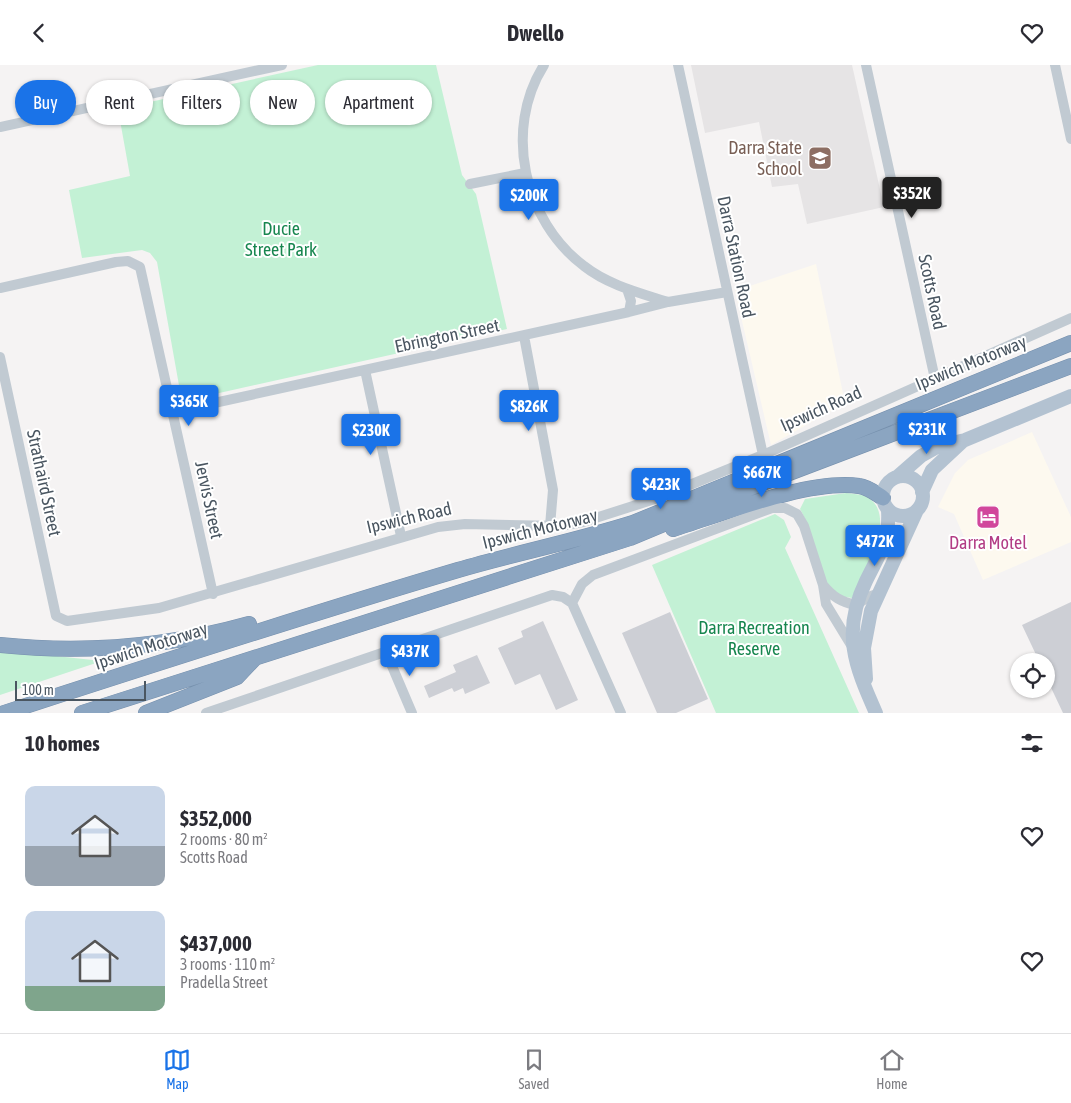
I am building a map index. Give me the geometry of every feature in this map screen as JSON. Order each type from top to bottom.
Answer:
[{"type":"highway","name":"Ipswich Motorway","points":[[4,713],[320,611],[490,560],[592,536],[633,523],[1071,343]]},
{"type":"highway","name":"Ipswich Motorway","points":[[82,713],[630,538],[772,480],[1071,366]]},
{"type":"highway","points":[[630,538],[654,535],[764,501],[816,489],[861,486],[886,504]]},
{"type":"highway","points":[[0,645],[72,650],[141,646],[210,635],[306,608],[320,611]]},
{"type":"highway","points":[[146,713],[237,677],[255,657]]},
{"type":"main road","points":[[876,713],[859,675],[852,646],[856,605],[886,541],[889,527],[886,485],[921,456],[939,446],[965,440],[1071,396]]},
{"type":"main road","points":[[922,492],[932,470],[965,440]]},
{"type":"main road","points":[[868,694],[864,648],[866,630],[877,594],[923,499],[920,486],[910,477],[897,477]]},
{"type":"main road","points":[[886,504],[899,516],[912,514],[917,510]]},
{"type":"street","points":[[0,127],[282,65]]},
{"type":"street","points":[[544,65],[538,74],[528,103],[523,150],[525,173],[534,202],[545,223],[564,248],[584,267],[627,289],[668,302]]},
{"type":"street","name":"Darra Station Road","points":[[678,65],[763,455]]},
{"type":"street","name":"Scotts Road","points":[[866,65],[935,379]]},
{"type":"street","points":[[1055,65],[1071,139]]},
{"type":"street","points":[[470,184],[525,173]]},
{"type":"street","name":"Jervis Street","points":[[0,288],[116,262],[128,261],[140,267],[213,594]]},
{"type":"street","points":[[627,289],[631,301],[629,312]]},
{"type":"street","name":"Ebrington Street","points":[[173,412],[524,336],[668,302],[727,292]]},
{"type":"street","name":"Ipswich Road","points":[[56,616],[67,621],[128,614],[213,594],[438,527],[465,524],[550,527],[583,522],[658,498],[763,455],[1071,318]]},
{"type":"street","points":[[524,336],[552,490],[550,527]]},
{"type":"street","name":"Strathaird Street","points":[[0,357],[56,616]]},
{"type":"street","points":[[365,370],[401,537]]},
{"type":"street","points":[[572,603],[582,584],[593,575],[772,508],[785,508],[797,515],[804,526],[809,547],[823,585],[826,604],[852,646]]},
{"type":"street","points":[[823,585],[831,595],[842,602],[856,605],[868,597],[877,594]]},
{"type":"street","points":[[206,713],[341,665],[386,652],[552,595],[563,597],[572,603],[621,713]]},
{"type":"street","points":[[386,652],[412,713]]},
{"type":"shaded area","name":"Darra State School","points":[[691,65],[852,65],[884,207],[807,224],[798,184],[772,187],[759,122],[705,133]]},
{"type":"shaded area","points":[[816,264],[845,403],[771,445],[735,291]]},
{"type":"shaded area","points":[[1032,432],[1071,517],[1071,542],[983,580],[954,514],[938,507],[955,473],[968,460]]},
{"type":"green space","name":"Ducie Street Park","points":[[318,65],[436,65],[462,175],[476,194],[507,329],[188,400],[180,391],[157,262],[150,253],[142,250],[82,258],[69,190],[130,176],[121,125],[153,125],[153,101],[163,99],[163,125],[240,125],[240,82]]},
{"type":"green space","points":[[846,493],[865,496],[875,504],[880,516],[880,530],[876,545],[852,598],[835,594],[825,583],[800,509],[805,499]]},
{"type":"green space","name":"Darra Recreation Reserve","points":[[775,514],[784,520],[791,537],[785,548],[859,713],[716,713],[652,565]]},
{"type":"green space","points":[[0,650],[102,661],[0,695]]},
{"type":"building","points":[[1071,602],[1071,713],[1063,713],[1055,696],[1055,653],[1035,653],[1022,625]]},
{"type":"building","points":[[670,612],[708,699],[676,713],[657,713],[622,633]]},
{"type":"building","points":[[543,621],[578,700],[556,710],[540,674],[515,685],[498,648],[523,637],[521,631]]},
{"type":"building","points":[[477,655],[490,683],[465,694],[463,688],[454,692],[452,688],[429,698],[424,686],[456,672],[453,665]]},
{"type":"place","name":"Darra State School","points":[[820,158]]},
{"type":"place","name":"Darra Motel","points":[[988,517]]}]
